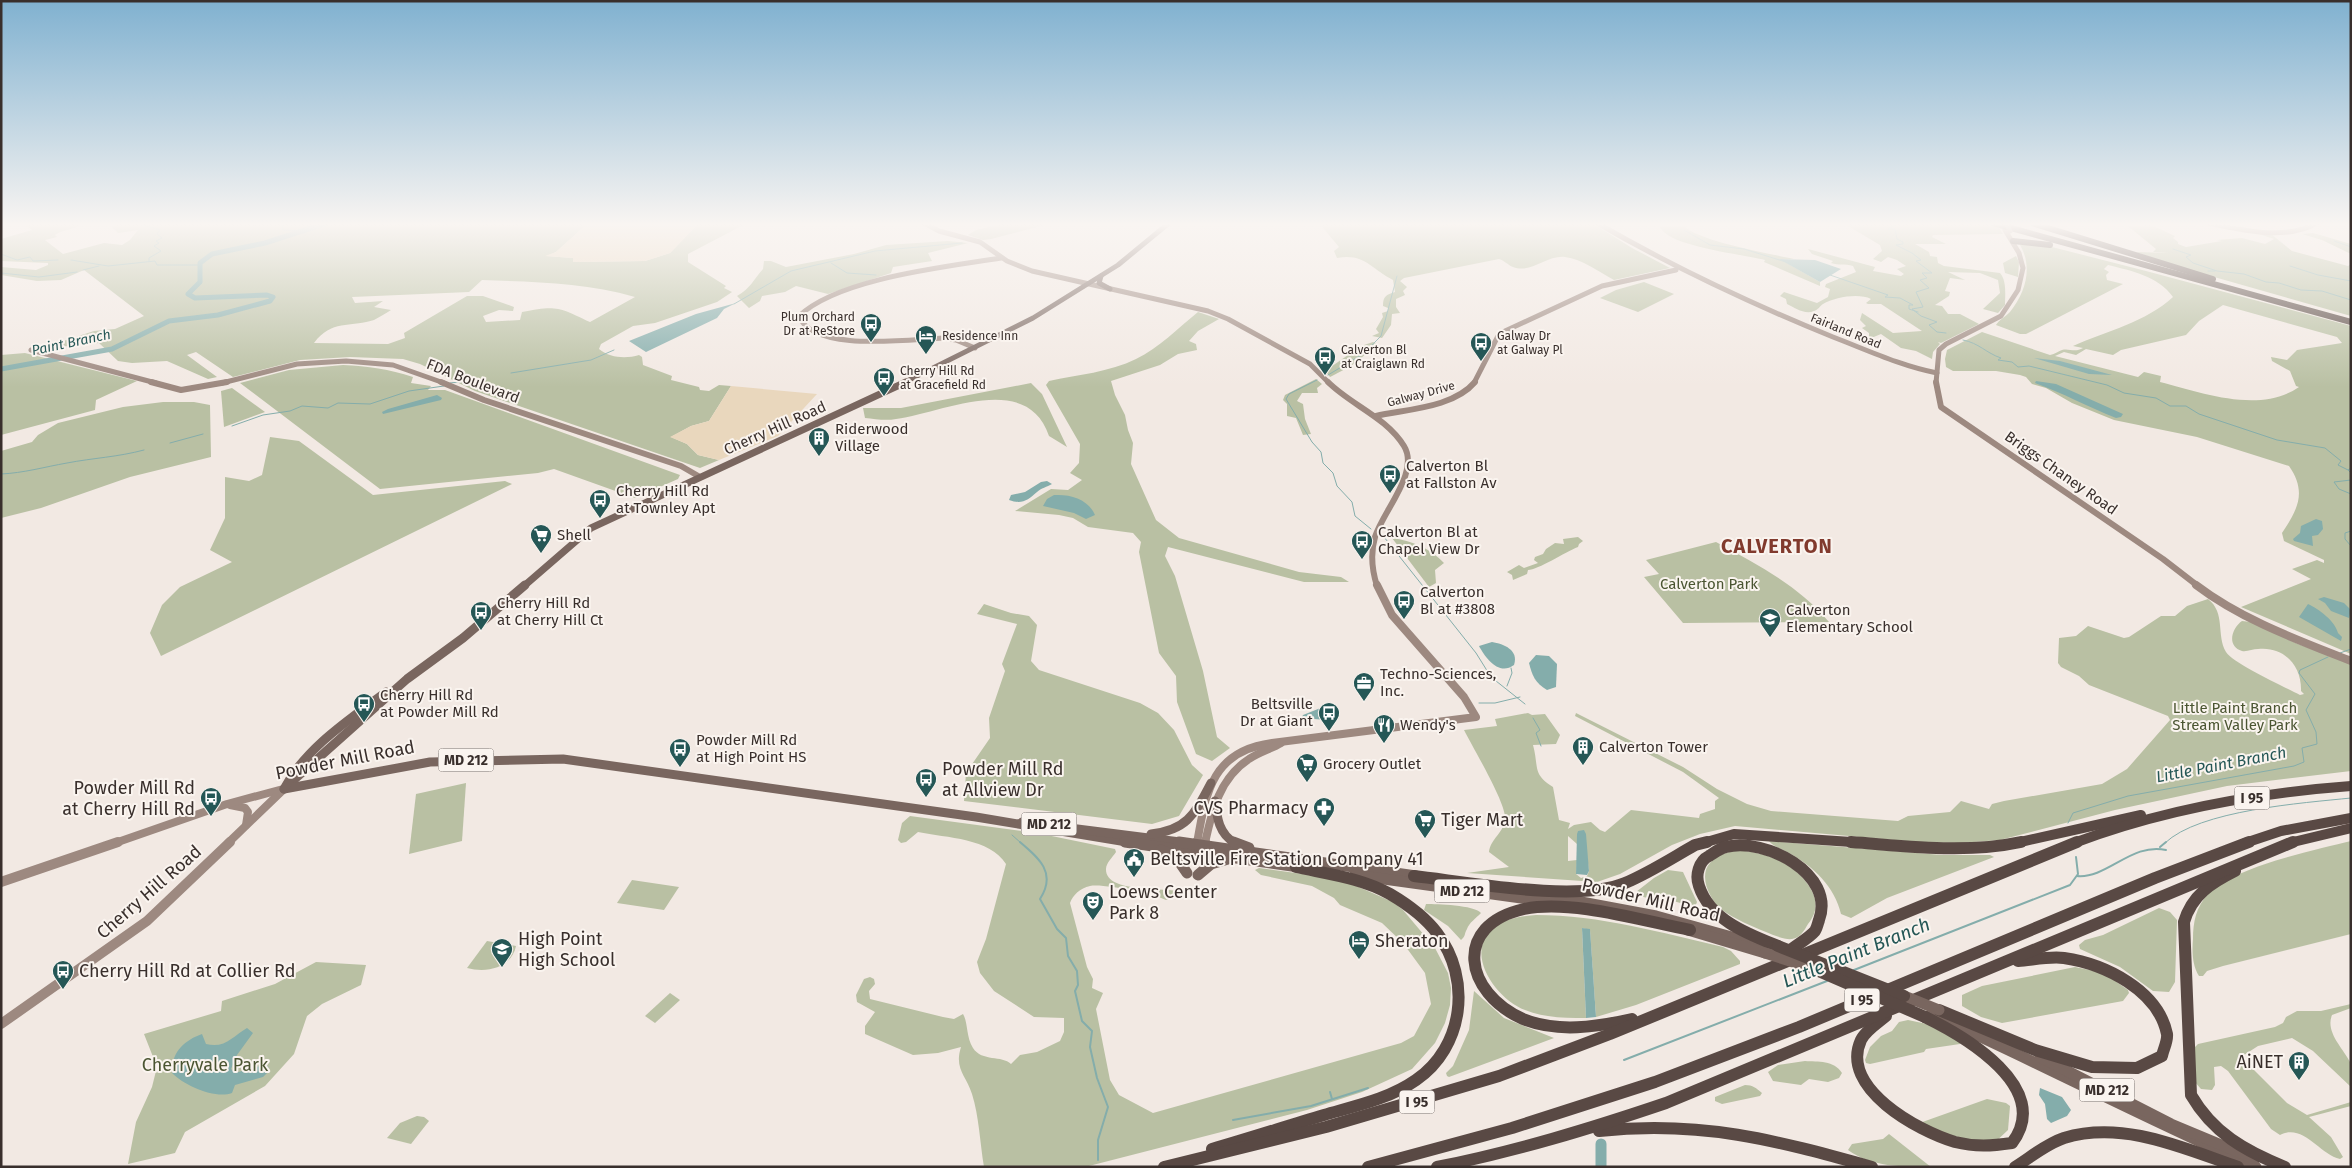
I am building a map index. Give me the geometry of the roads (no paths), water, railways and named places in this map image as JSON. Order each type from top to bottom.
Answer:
[{"type":"highway","points":[[2184,278],[2351,320]]},
{"type":"highway","points":[[2185,278],[2190,279]]},
{"type":"highway","points":[[2197,278],[2314,309]]},
{"type":"highway","points":[[2211,278],[2351,320]]},
{"type":"highway","name":"I 95","points":[[1164,1167],[1326,1128],[1448,1093],[1556,1055],[2081,840],[2154,816],[2274,794],[2351,786]]},
{"type":"highway","points":[[1414,876],[1540,890],[1588,892],[1624,884],[1695,844],[1734,834],[1932,848],[1976,848],[2018,842],[2139,815],[2154,816]]},
{"type":"highway","name":"I 95","points":[[1368,1167],[1511,1128],[1654,1082],[1767,1040],[2226,849],[2281,831],[2351,818]]},
{"type":"highway","points":[[1437,1167],[1488,1157],[1562,1138],[1613,1122],[1717,1083],[2268,850],[2351,828]]},
{"type":"highway","points":[[2285,1167],[2243,1149],[2228,1140],[2203,1117],[2191,1095],[2184,922],[2191,902],[2212,882],[2272,853],[2325,834]]},
{"type":"highway","points":[[1767,968],[1807,940],[1821,925],[1825,904],[1822,892],[1803,870],[1793,862],[1769,850],[1736,846],[1716,850],[1708,855],[1699,867],[1697,875],[1701,893],[1707,903],[1724,919],[1772,949],[1904,996]]},
{"type":"highway","points":[[1155,1167],[1383,1096],[1417,1079],[1431,1067],[1449,1042],[1459,1013],[1458,982],[1449,953],[1430,926],[1404,903],[1374,886],[1296,866]]},
{"type":"highway","points":[[1662,1012],[1585,1028],[1554,1026],[1523,1018],[1495,1001],[1485,990],[1474,968],[1474,944],[1484,928],[1500,916],[1539,908],[1574,910],[1690,930]]},
{"type":"highway","points":[[1814,968],[1932,1014],[2089,1067],[2131,1069],[2147,1066],[2166,1053],[2168,1032],[2164,1019],[2155,1006],[2130,982],[2097,964],[2061,956],[2034,957],[1968,978]]},
{"type":"highway","points":[[1932,993],[1878,1021],[1862,1038],[1856,1061],[1862,1088],[1884,1115],[1899,1128],[1935,1148],[1969,1156],[2000,1151],[2018,1136],[2022,1122],[2022,1110],[2010,1081],[2002,1069],[1975,1045],[1932,1014]]},
{"type":"highway","points":[[1562,1138],[1617,1128],[1699,1127],[1766,1138],[1872,1167]]},
{"type":"highway","points":[[2015,1167],[2063,1138],[2082,1133],[2105,1131],[2147,1137],[2238,1167]]},
{"type":"main road","name":"Cherry Hill Road","points":[[284,789],[407,679],[463,638],[586,531],[609,518],[805,430],[975,348],[1033,318],[1099,278]]},
{"type":"main road","points":[[1101,278],[1099,283],[1110,289]]},
{"type":"main road","name":"Cherry Hill Road","points":[[284,789],[287,779],[344,724],[394,686],[407,679]]},
{"type":"main road","name":"Powder Mill Road","points":[[284,789],[334,778],[430,762],[490,759],[570,760],[1199,849],[1273,855],[1623,908],[1690,924],[1772,949],[1814,968]]},
{"type":"main road","points":[[312,764],[308,770],[313,777],[334,778]]},
{"type":"main road","points":[[1119,837],[1162,834],[1178,829],[1193,817],[1211,783]]},
{"type":"main road","points":[[1215,801],[1216,821],[1225,836],[1240,846],[1273,855]]},
{"type":"main road","points":[[1119,837],[1170,853],[1193,874],[1216,861],[1233,858]]},
{"type":"main road","name":"Powder Mill Road","points":[[1199,849],[1233,858],[1591,909],[1772,949]]},
{"type":"main road","name":"MD 212","points":[[1904,996],[1932,1014],[2036,1062],[2171,1130],[2256,1167]]},
{"type":"main road","name":"MD 212","points":[[1932,1014],[2020,1047],[2172,1124],[2276,1167]]},
{"type":"street","points":[[894,278],[868,284],[810,305],[802,311],[800,316],[802,322],[817,332],[841,341],[943,338],[956,340],[975,348]]},
{"type":"street","points":[[1061,278],[1220,314],[1310,364],[1338,392],[1376,416],[1399,438],[1409,461],[1407,473],[1374,542],[1370,566],[1373,578],[1390,611],[1469,704],[1476,717],[1282,743],[1269,742],[1244,751],[1222,767],[1211,783],[1199,849]]},
{"type":"street","name":"Galway Drive","points":[[1376,416],[1441,401],[1461,394],[1474,384],[1500,334],[1602,286],[1637,278]]},
{"type":"street","name":"Fairland Road","points":[[1701,278],[1772,312],[1912,368],[1936,373]]},
{"type":"street","name":"Briggs Chaney Road","points":[[2021,278],[2018,290],[2001,316],[1946,344],[1939,350],[1936,373],[1938,400],[1943,408],[1962,419],[2164,560],[2208,594],[2274,630],[2351,661]]},
{"type":"street","name":"FDA Boulevard","points":[[33,351],[150,381],[192,386],[229,382],[278,368],[321,362],[372,362],[416,372],[468,394],[681,466],[700,477]]},
{"type":"street","points":[[1457,720],[1465,713],[1469,704]]},
{"type":"street","points":[[1199,849],[1221,787],[1233,771],[1250,758],[1282,743]]},
{"type":"street","name":"Powder Mill Road","points":[[1,882],[227,804],[284,789]]},
{"type":"street","name":"Cherry Hill Road","points":[[1,1024],[147,921],[284,789]]},
{"type":"street","points":[[227,804],[244,808],[248,812],[246,826]]},
{"type":"water","points":[[1812,278],[1827,278],[1820,282]]},
{"type":"water","points":[[736,303],[724,309],[717,318],[646,352],[629,341],[696,314]]},
{"type":"water","points":[[2034,358],[2060,361],[2112,375],[2089,374]]},
{"type":"water","points":[[2036,381],[2056,384],[2123,414],[2121,417],[2116,418],[2035,383]]},
{"type":"water","points":[[437,395],[442,398],[441,400],[383,414],[382,412],[388,409]]},
{"type":"water","points":[[1047,481],[1052,484],[1040,489],[1028,499],[1021,502],[1009,500],[1011,495],[1025,492],[1041,482]]},
{"type":"water","points":[[1054,495],[1067,495],[1083,501],[1095,515],[1086,519],[1074,513],[1043,506],[1047,499]]},
{"type":"water","points":[[2316,519],[2322,521],[2323,529],[2318,535],[2312,536],[2313,546],[2294,541],[2293,539],[2300,533],[2301,526]]},
{"type":"water","points":[[2324,597],[2344,603],[2351,610],[2349,618],[2331,611],[2325,603],[2318,599]]},
{"type":"water","points":[[2308,604],[2322,612],[2330,620],[2342,637],[2341,641],[2299,617]]},
{"type":"water","points":[[1492,642],[1506,646],[1512,652],[1515,660],[1514,665],[1503,669],[1489,661],[1479,646]]},
{"type":"water","points":[[1536,655],[1549,656],[1557,664],[1556,687],[1547,690],[1535,678],[1529,663]]},
{"type":"water","points":[[1328,705],[1335,707],[1335,715],[1327,720],[1314,719],[1306,723],[1300,721],[1303,715]]},
{"type":"water","points":[[1584,830],[1586,834],[1589,871],[1587,875],[1576,874],[1577,834],[1578,831]]},
{"type":"water","points":[[1582,928],[1590,929],[1596,1017],[1586,1018]]},
{"type":"water","points":[[247,1028],[253,1033],[237,1055],[231,1069],[235,1073],[260,1066],[268,1066],[269,1071],[263,1077],[235,1085],[232,1093],[217,1094],[192,1087],[172,1073],[172,1066],[177,1053],[190,1040],[202,1034],[206,1044],[218,1045],[228,1041]]},
{"type":"water","points":[[2040,1088],[2062,1097],[2071,1110],[2067,1116],[2051,1123],[2047,1119],[2045,1104],[2039,1095]]},
{"type":"waterway","name":"Paint Branch","points":[[1,369],[112,349],[169,321],[218,315],[270,301],[273,297],[267,295],[195,298],[188,294],[200,282],[200,278]]},
{"type":"waterway","points":[[734,304],[780,278]]},
{"type":"waterway","points":[[1328,375],[1363,354],[1381,336],[1397,278]]},
{"type":"waterway","points":[[1837,278],[1888,295],[1885,297],[1900,298],[1913,305],[1909,305],[1909,309],[1914,311]]},
{"type":"waterway","points":[[1914,311],[1912,309],[1923,307],[1916,292],[1929,288],[1920,280],[1927,278]]},
{"type":"waterway","points":[[2254,278],[2301,290],[2322,291],[2351,300]]},
{"type":"waterway","points":[[2332,278],[2351,281]]},
{"type":"waterway","points":[[1914,311],[1921,316],[1937,322],[1929,325],[1937,332],[1946,333]]},
{"type":"waterway","points":[[1963,340],[1974,343],[2001,358],[1998,360],[2012,362],[2018,367],[2029,366],[2107,385],[2124,393],[2156,398],[2170,406],[2186,406],[2199,414],[2277,440],[2325,448],[2341,461],[2338,465],[2348,470]]},
{"type":"waterway","points":[[511,373],[591,360],[614,350]]},
{"type":"waterway","points":[[450,383],[485,379]]},
{"type":"waterway","points":[[1317,380],[1289,394],[1286,399],[1312,442],[1321,452],[1323,463],[1333,473],[1337,486],[1352,502],[1355,516],[1371,529]]},
{"type":"waterway","points":[[232,426],[263,415],[290,411],[302,406],[328,408],[338,403],[370,404],[409,391],[444,386]]},
{"type":"waterway","points":[[170,443],[203,434]]},
{"type":"waterway","points":[[1,474],[144,450]]},
{"type":"waterway","name":"Little Paint Branch","points":[[2348,470],[2351,473]]},
{"type":"waterway","name":"Little Paint Branch","points":[[2351,480],[2334,482],[2339,489],[2351,494]]},
{"type":"waterway","name":"Little Paint Branch","points":[[2351,531],[2345,533],[2345,539],[2351,546]]},
{"type":"waterway","points":[[1384,537],[1476,653],[1491,677],[1517,698]]},
{"type":"waterway","name":"Little Paint Branch","points":[[2340,653],[2351,649]]},
{"type":"waterway","name":"Little Paint Branch","points":[[2068,823],[2073,813],[2128,796],[2294,766],[2304,762],[2302,748],[2317,744],[2316,732],[2306,710],[2315,694],[2299,673],[2300,670],[2328,657]]},
{"type":"waterway","points":[[1507,686],[1512,673],[1511,668]]},
{"type":"waterway","points":[[1479,703],[1495,703],[1517,698]]},
{"type":"waterway","points":[[1517,698],[1525,704]]},
{"type":"waterway","points":[[1533,718],[1540,730],[1536,733],[1541,746]]},
{"type":"waterway","points":[[2165,843],[2181,832],[2226,816],[2280,806],[2351,798]]},
{"type":"waterway","points":[[1012,835],[1021,843]]},
{"type":"waterway","points":[[1020,842],[1034,854],[1044,867],[1047,881],[1040,899],[1057,929],[1066,938],[1068,956],[1077,971],[1078,985],[1075,991],[1082,1021],[1092,1031],[1090,1047],[1097,1078],[1108,1107],[1098,1140],[1098,1160]]},
{"type":"waterway","points":[[2160,847],[2166,842]]},
{"type":"waterway","points":[[2077,876],[2099,872],[2142,851],[2166,850]]},
{"type":"waterway","name":"Little Paint Branch","points":[[1854,970],[2070,885],[2078,874],[2076,857]]},
{"type":"waterway","name":"Little Paint Branch","points":[[1624,1060],[1827,981]]},
{"type":"waterway","points":[[1233,1120],[1311,1106],[1368,1088]]},
{"type":"waterway","points":[[1330,1092],[1332,1099]]},
{"type":"waterway","name":"Little Paint Branch","points":[[1601,1144],[1601,1167]]},
{"type":"place","name":"Plum Orchard Dr at ReStore","points":[[871,343]]},
{"type":"place","name":"Residence Inn","points":[[926,355]]},
{"type":"place","name":"Galway Dr at Galway Pl","points":[[1481,362]]},
{"type":"place","name":"Calverton Bl at Craiglawn Rd","points":[[1325,376]]},
{"type":"place","name":"Cherry Hill Rd at Gracefield Rd","points":[[884,397]]},
{"type":"place","name":"Riderwood Village","points":[[819,457]]},
{"type":"place","name":"Calverton Bl at Fallston Av","points":[[1390,494]]},
{"type":"place","name":"Cherry Hill Rd at Townley Apt","points":[[600,519]]},
{"type":"place","name":"Shell","points":[[541,554]]},
{"type":"place","name":"Calverton Bl at Chapel View Dr","points":[[1362,560]]},
{"type":"place","name":"Calverton Bl at #3808","points":[[1404,620]]},
{"type":"place","name":"Cherry Hill Rd at Cherry Hill Ct","points":[[481,631]]},
{"type":"place","name":"Calverton Elementary School","points":[[1770,638]]},
{"type":"place","name":"Techno-Sciences, Inc.","points":[[1364,702]]},
{"type":"place","name":"Cherry Hill Rd at Powder Mill Rd","points":[[364,723]]},
{"type":"place","name":"Beltsville Dr at Giant","points":[[1329,732]]},
{"type":"place","name":"Wendy's","points":[[1384,744]]},
{"type":"place","name":"Calverton Tower","points":[[1583,766]]},
{"type":"place","name":"Powder Mill Rd at High Point HS","points":[[680,768]]},
{"type":"place","name":"Grocery Outlet","points":[[1307,783]]},
{"type":"place","name":"Powder Mill Rd at Allview Dr","points":[[926,798]]},
{"type":"place","name":"Powder Mill Rd at Cherry Hill Rd","points":[[211,817]]},
{"type":"place","name":"CVS Pharmacy","points":[[1324,827]]},
{"type":"place","name":"Tiger Mart","points":[[1425,839]]},
{"type":"place","name":"Beltsville Fire Station Company 41","points":[[1134,878]]},
{"type":"place","name":"Loews Center Park 8","points":[[1093,921]]},
{"type":"place","name":"Sheraton","points":[[1359,960]]},
{"type":"place","name":"High Point High School","points":[[502,968]]},
{"type":"place","name":"Cherry Hill Rd at Collier Rd","points":[[63,990]]},
{"type":"place","name":"AiNET","points":[[2299,1081]]},
{"type":"district","name":"CALVERTON","points":[[1777,546]]},
{"type":"park label","name":"Calverton Park","points":[[1709,584]]},
{"type":"park label","name":"Little Paint Branch Stream Valley Park","points":[[2235,716]]},
{"type":"park label","name":"Cherryvale Park","points":[[205,1065]]}]
